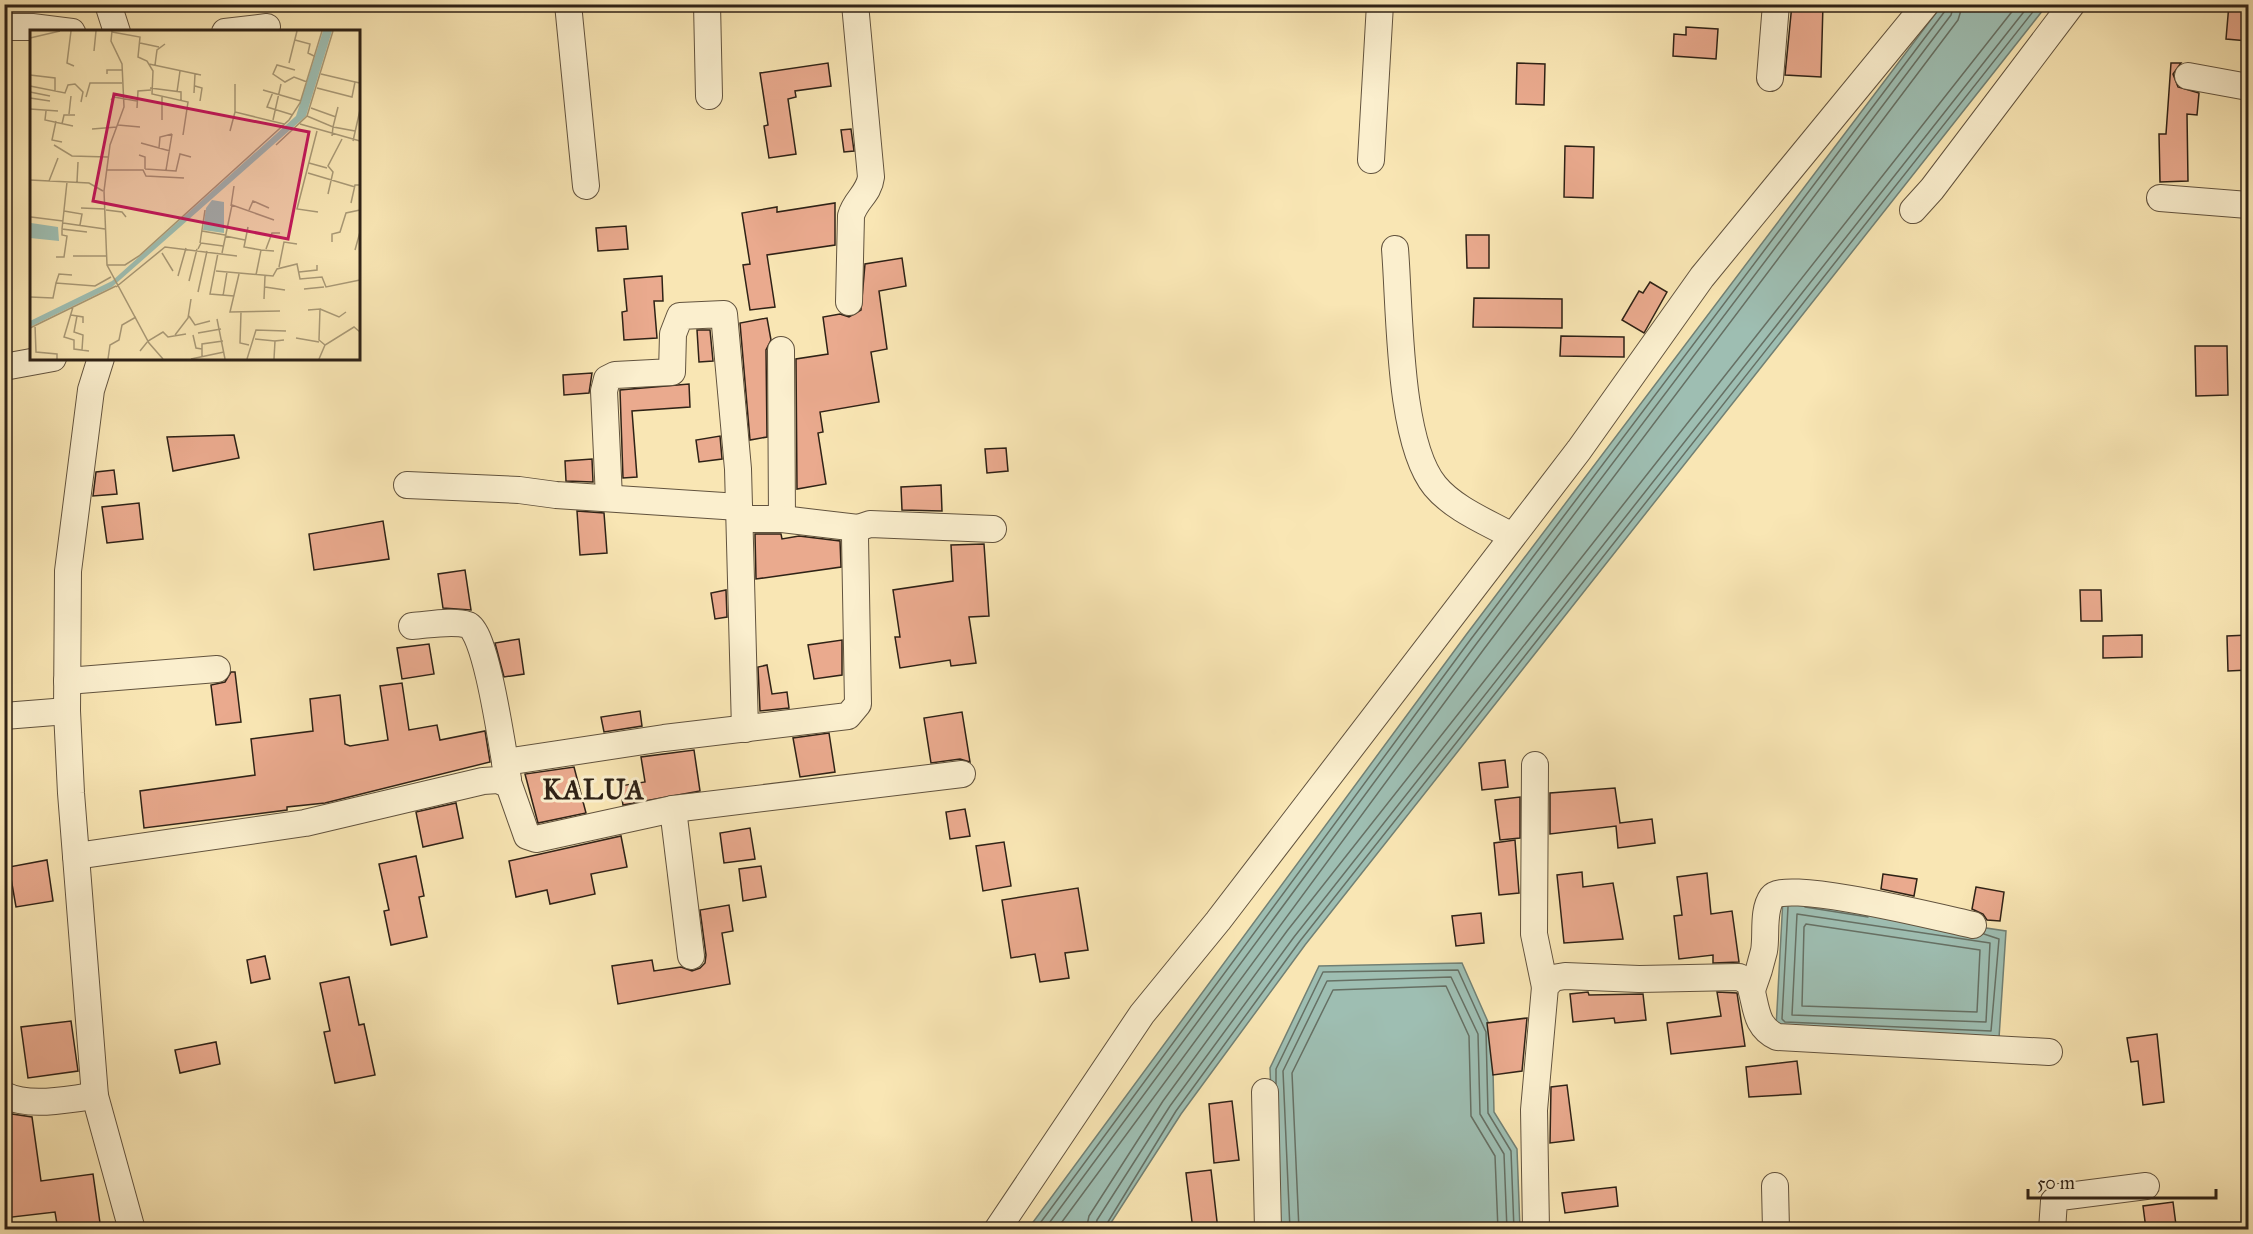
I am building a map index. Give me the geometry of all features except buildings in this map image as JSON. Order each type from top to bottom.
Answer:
[{"type":"street","points":[[108,4],[116,30]]},
{"type":"street","points":[[568,4],[586,186]]},
{"type":"street","points":[[707,4],[709,96]]},
{"type":"street","points":[[849,303],[851,216],[854,205],[870,189],[871,177],[855,4]]},
{"type":"street","points":[[1371,160],[1380,4]]},
{"type":"street","points":[[1770,78],[1776,4]]},
{"type":"street","points":[[997,1230],[1142,1014],[1218,921],[1579,450],[1701,277],[1926,4]]},
{"type":"street","points":[[1913,210],[1932,189],[2072,4]]},
{"type":"street","points":[[232,30],[265,21]]},
{"type":"street","points":[[4,27],[56,30]]},
{"type":"street","points":[[2188,76],[2248,87]]},
{"type":"street","points":[[2160,198],[2248,205]]},
{"type":"street","points":[[1395,249],[1408,418],[1425,471],[1436,487],[1452,502],[1512,536]]},
{"type":"street","points":[[609,498],[604,391],[608,379],[615,375],[672,372],[673,334],[680,316],[724,314],[739,513],[745,729]]},
{"type":"street","points":[[781,350],[782,519]]},
{"type":"street","points":[[4,367],[41,360]]},
{"type":"street","points":[[101,360],[88,411],[68,571],[67,711],[95,1096],[132,1230]]},
{"type":"street","points":[[407,485],[519,490],[609,498],[858,528],[870,524],[993,529]]},
{"type":"street","points":[[76,856],[305,823],[483,781],[498,780],[507,773],[745,729],[844,717],[855,710],[858,693],[855,537],[858,528]]},
{"type":"street","points":[[412,626],[468,626],[477,633],[484,653],[507,773],[527,836],[536,840],[673,809],[962,774]]},
{"type":"street","points":[[68,681],[217,669]]},
{"type":"street","points":[[4,716],[67,711]]},
{"type":"street","points":[[1534,765],[1534,934],[1545,987],[1534,1110],[1536,1230]]},
{"type":"street","points":[[673,809],[691,956]]},
{"type":"street","points":[[1752,990],[1765,949],[1767,912],[1771,898],[1778,892],[1791,890],[1852,899],[1973,925]]},
{"type":"street","points":[[1545,987],[1553,978],[1565,976],[1639,979],[1739,977],[1749,982],[1758,1020],[1765,1032],[1777,1037],[2049,1052]]},
{"type":"street","points":[[1265,1092],[1268,1230]]},
{"type":"street","points":[[4,1095],[15,1100],[32,1102],[95,1096]]},
{"type":"street","points":[[1775,1186],[1776,1230]]},
{"type":"street","points":[[2052,1230],[2054,1201],[2060,1197],[2146,1186]]},
{"type":"water","points":[[1942,5],[2047,5],[1305,945],[1181,1114],[1107,1229],[1028,1229],[1466,635]]},
{"type":"water","points":[[1783,898],[2006,931],[1999,1038],[1776,1028]]},
{"type":"water","points":[[1462,963],[1492,1031],[1494,1112],[1517,1149],[1520,1229],[1276,1229],[1270,1068],[1319,966]]},
{"type":"district","name":"KALUA","points":[[594,790]]}]
